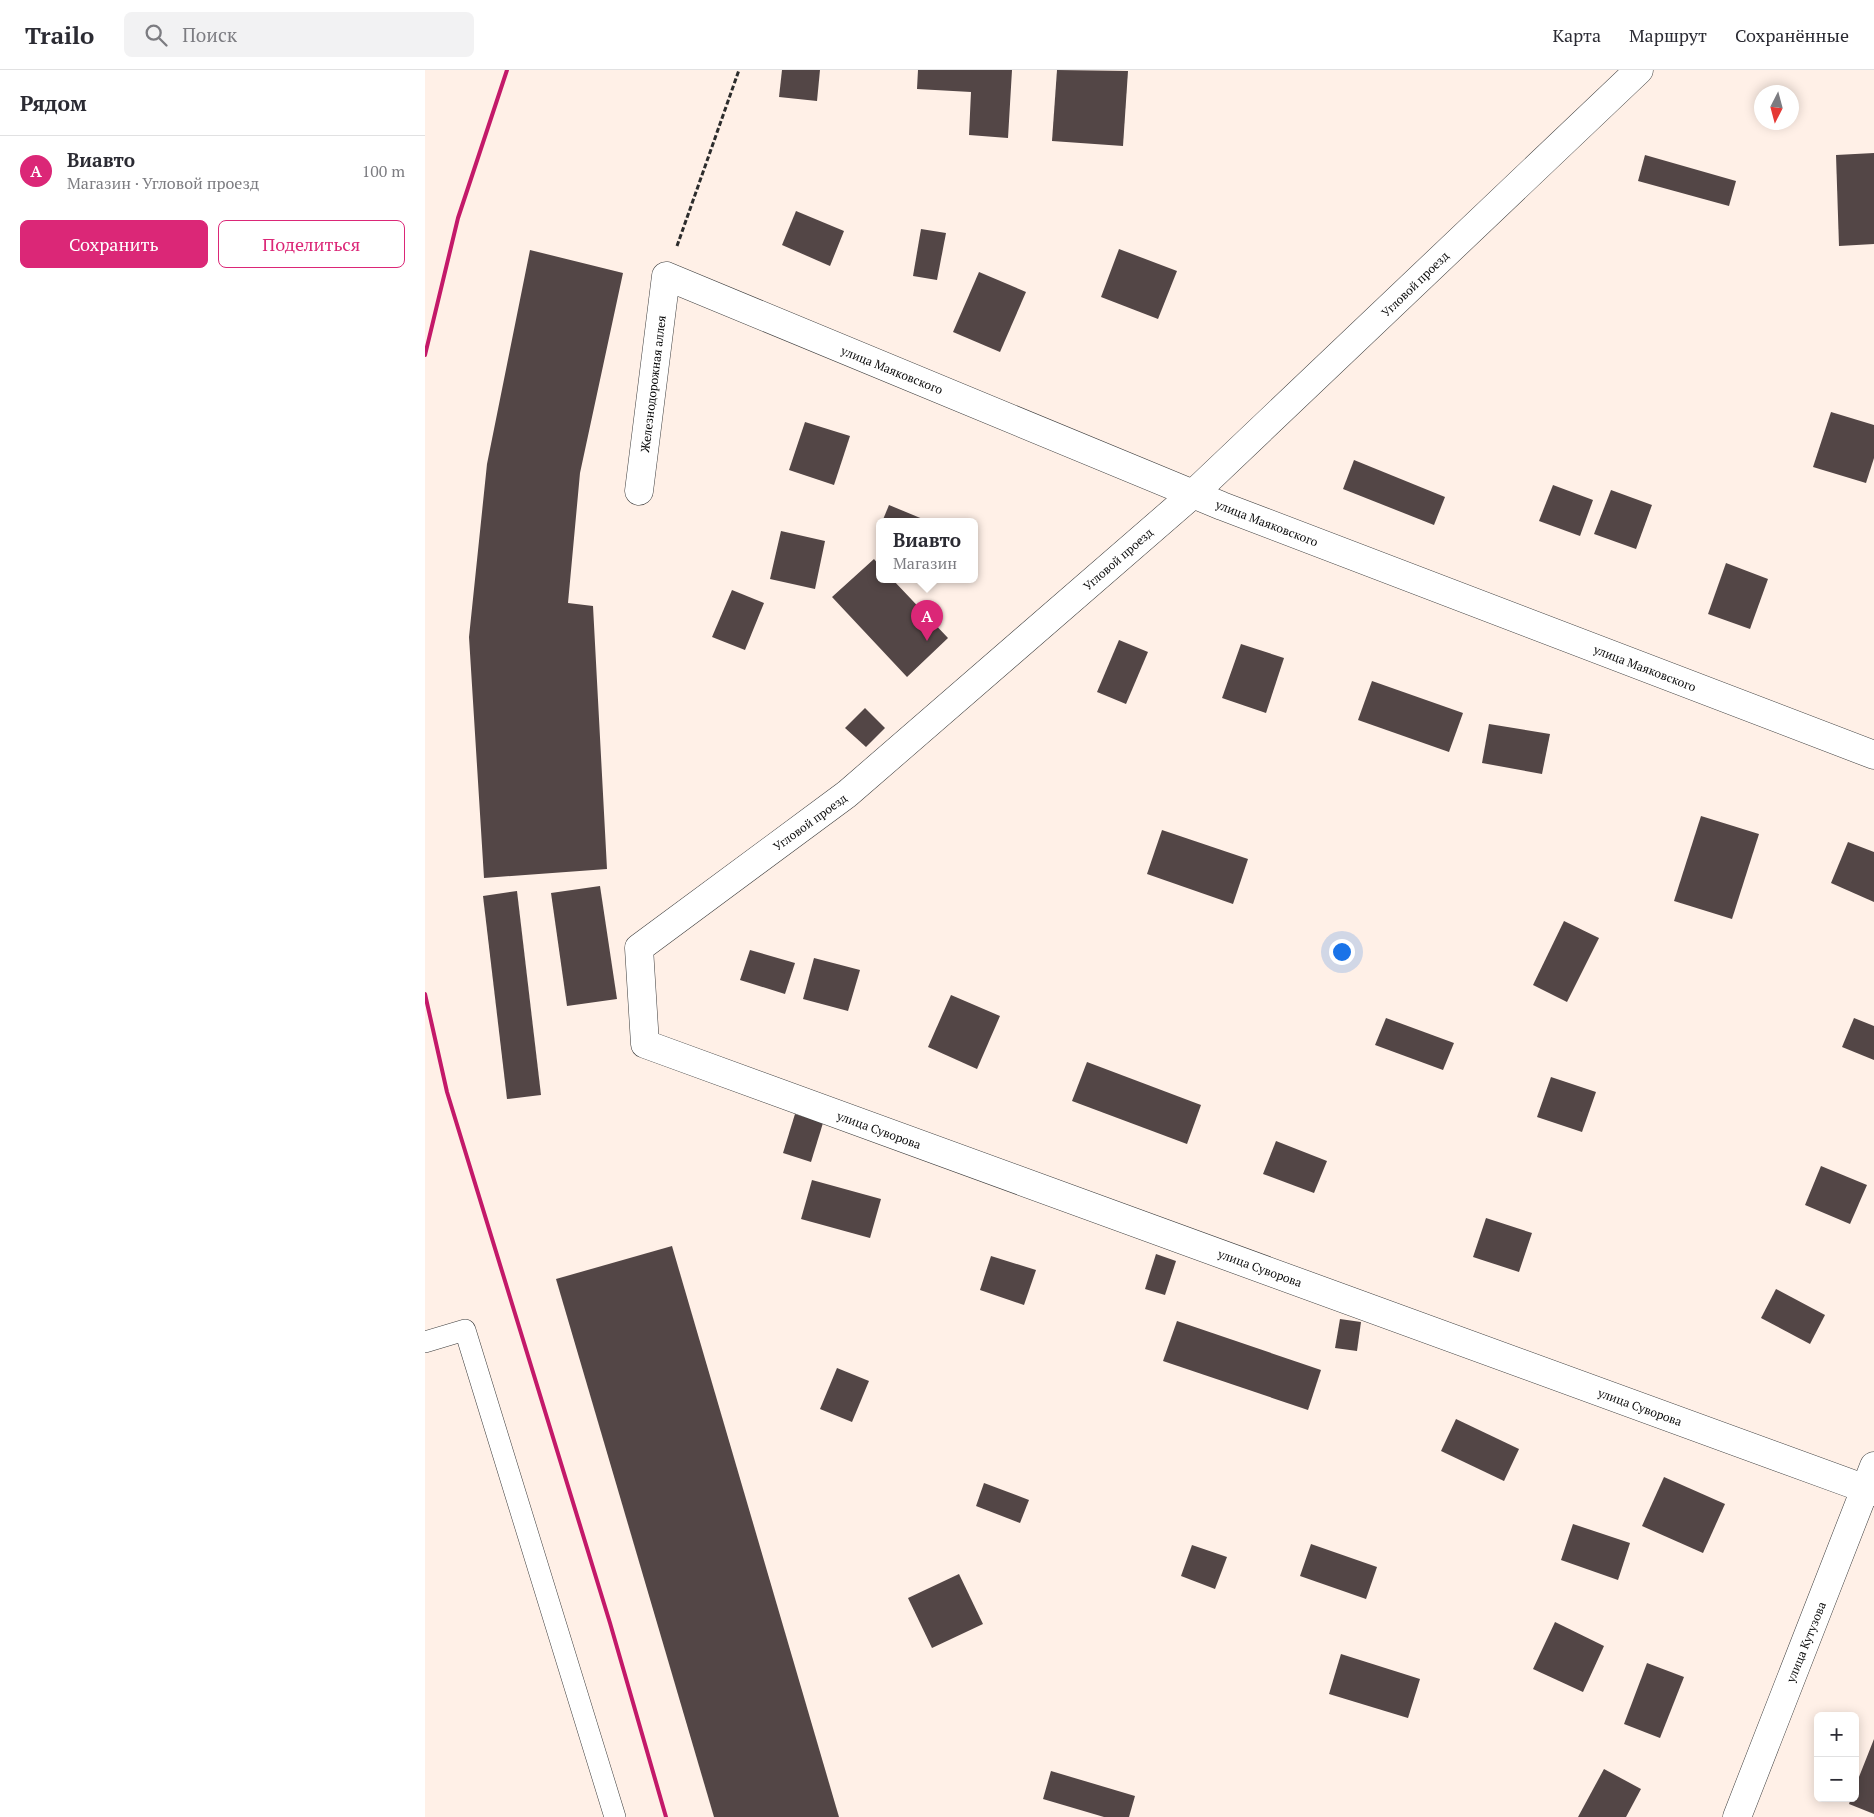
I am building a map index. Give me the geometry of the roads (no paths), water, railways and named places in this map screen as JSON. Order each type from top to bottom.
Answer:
[{"type":"street","name":"Угловой проезд","points":[[645,1044],[639,948],[847,794],[1193,494],[1639,70]]},
{"type":"street","name":"улица Маяковского","points":[[666,276],[1193,494],[1874,755]]},
{"type":"street","name":"Железнодорожная аллея","points":[[639,492],[666,276]]},
{"type":"street","name":"улица Суворова","points":[[645,1044],[1871,1483]]},
{"type":"street","name":"улица Кутузова","points":[[1737,1817],[1871,1483]]},
{"type":"lane","points":[[425,1342],[465,1330],[615,1817]]},
{"type":"railway","points":[[425,355],[458,218],[507,70]]},
{"type":"railway","points":[[425,994],[447,1092],[610,1623],[666,1817]]},
{"type":"place","name":"Виавто","points":[[927,641]]}]
